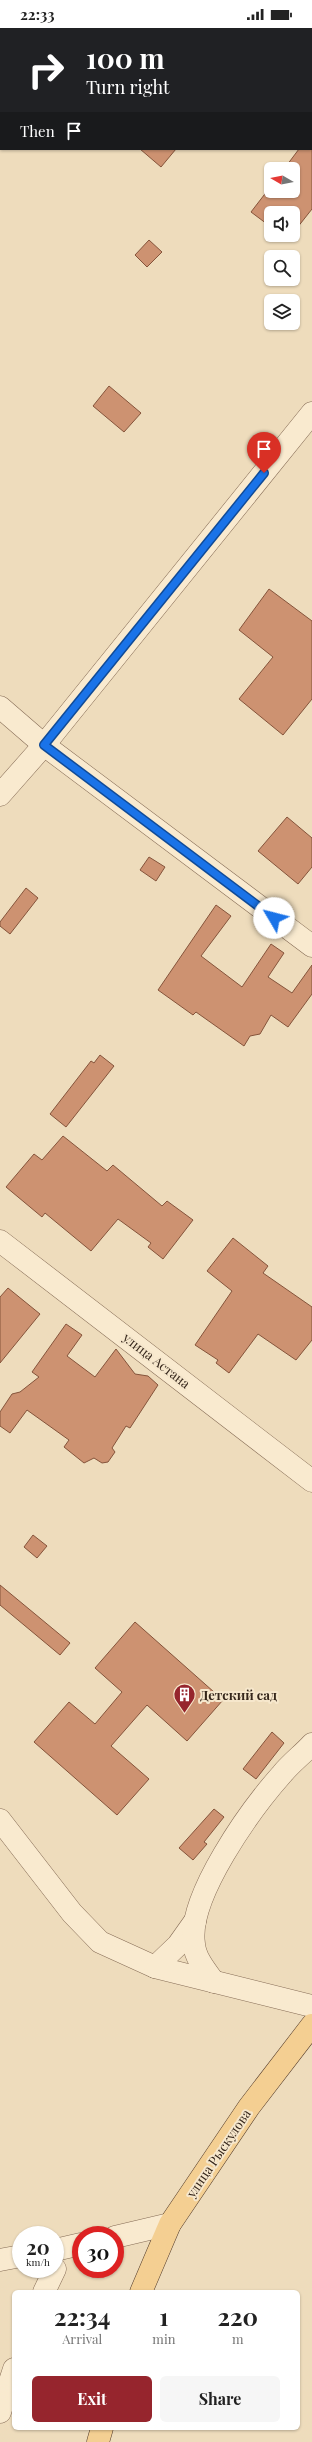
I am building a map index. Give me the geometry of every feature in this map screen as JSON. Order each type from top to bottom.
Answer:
[{"type":"main road","name":"улица Рыскулова","points":[[142,2290],[170,2224],[249,2107],[312,2025]]},
{"type":"main road","points":[[98,2442],[101,2430]]},
{"type":"street","points":[[0,794],[44,745],[312,413]]},
{"type":"street","points":[[0,707],[44,745],[312,946]]},
{"type":"street","name":"улица Астана","points":[[0,1241],[312,1481]]},
{"type":"street","points":[[214,1982],[201,1965],[194,1944],[197,1910],[208,1883],[255,1807],[283,1773],[312,1744]]},
{"type":"street","points":[[0,1820],[72,1913],[100,1942],[155,1967],[312,2006]]},
{"type":"street","points":[[155,1967],[178,1945],[196,1920]]},
{"type":"street","points":[[124,2235],[170,2224]]},
{"type":"street","points":[[0,2260],[12,2258]]},
{"type":"street","points":[[45,2290],[51,2278]]},
{"type":"street","points":[[0,2412],[12,2375]]},
{"type":"building","points":[[141,150],[175,150],[161,167]]},
{"type":"building","points":[[298,150],[312,150],[312,209],[300,224],[300,206],[264,206],[264,222],[251,212],[264,195],[264,198],[300,198],[300,162],[289,162]]},
{"type":"building","points":[[149,240],[162,252],[147,267],[135,255]]},
{"type":"building","points":[[109,386],[141,413],[124,432],[93,406]]},
{"type":"building","points":[[269,589],[312,621],[312,699],[283,735],[239,699],[273,657],[239,630]]},
{"type":"building","points":[[287,817],[312,838],[312,867],[298,884],[258,851]]},
{"type":"building","points":[[149,857],[165,867],[156,881],[140,870]]},
{"type":"building","points":[[26,888],[38,898],[10,934],[0,926],[0,922]]},
{"type":"building","points":[[216,905],[231,916],[201,956],[242,987],[271,944],[284,953],[268,977],[292,993],[312,965],[312,994],[288,1027],[271,1015],[260,1034],[250,1036],[244,1046],[196,1012],[193,1015],[158,990]]},
{"type":"building","points":[[100,1055],[114,1066],[66,1127],[50,1114],[91,1061],[94,1063]]},
{"type":"building","points":[[63,1136],[107,1171],[113,1165],[162,1206],[167,1201],[193,1220],[163,1259],[148,1247],[151,1243],[118,1219],[91,1251],[45,1213],[42,1217],[6,1187],[34,1154],[42,1160]]},
{"type":"building","points":[[233,1238],[268,1266],[263,1273],[312,1307],[312,1340],[296,1360],[258,1334],[229,1373],[216,1363],[218,1360],[195,1345],[232,1291],[207,1271]]},
{"type":"building","points":[[8,1288],[40,1314],[0,1363],[0,1297]]},
{"type":"building","points":[[66,1324],[82,1335],[67,1356],[95,1377],[116,1349],[135,1374],[148,1376],[158,1385],[130,1428],[126,1426],[112,1448],[115,1452],[108,1462],[102,1463],[94,1458],[84,1463],[64,1447],[69,1440],[27,1410],[10,1433],[0,1426],[0,1412],[12,1394],[20,1392],[39,1377],[32,1372]]},
{"type":"building","points":[[33,1535],[47,1546],[37,1558],[24,1547]]},
{"type":"building","points":[[0,1585],[70,1643],[60,1655],[0,1605]]},
{"type":"building","name":"Детский сад","points":[[135,1622],[223,1700],[187,1741],[147,1705],[111,1746],[149,1779],[117,1815],[34,1742],[69,1702],[95,1724],[122,1692],[95,1668]]},
{"type":"building","points":[[272,1732],[284,1743],[256,1779],[243,1769]]},
{"type":"building","points":[[214,1809],[224,1817],[204,1842],[207,1844],[193,1860],[179,1848]]},
{"type":"place","name":"Детский сад","points":[[184,1714]]},
{"type":"route","points":[[264,473],[44,745],[274,918]]}]
